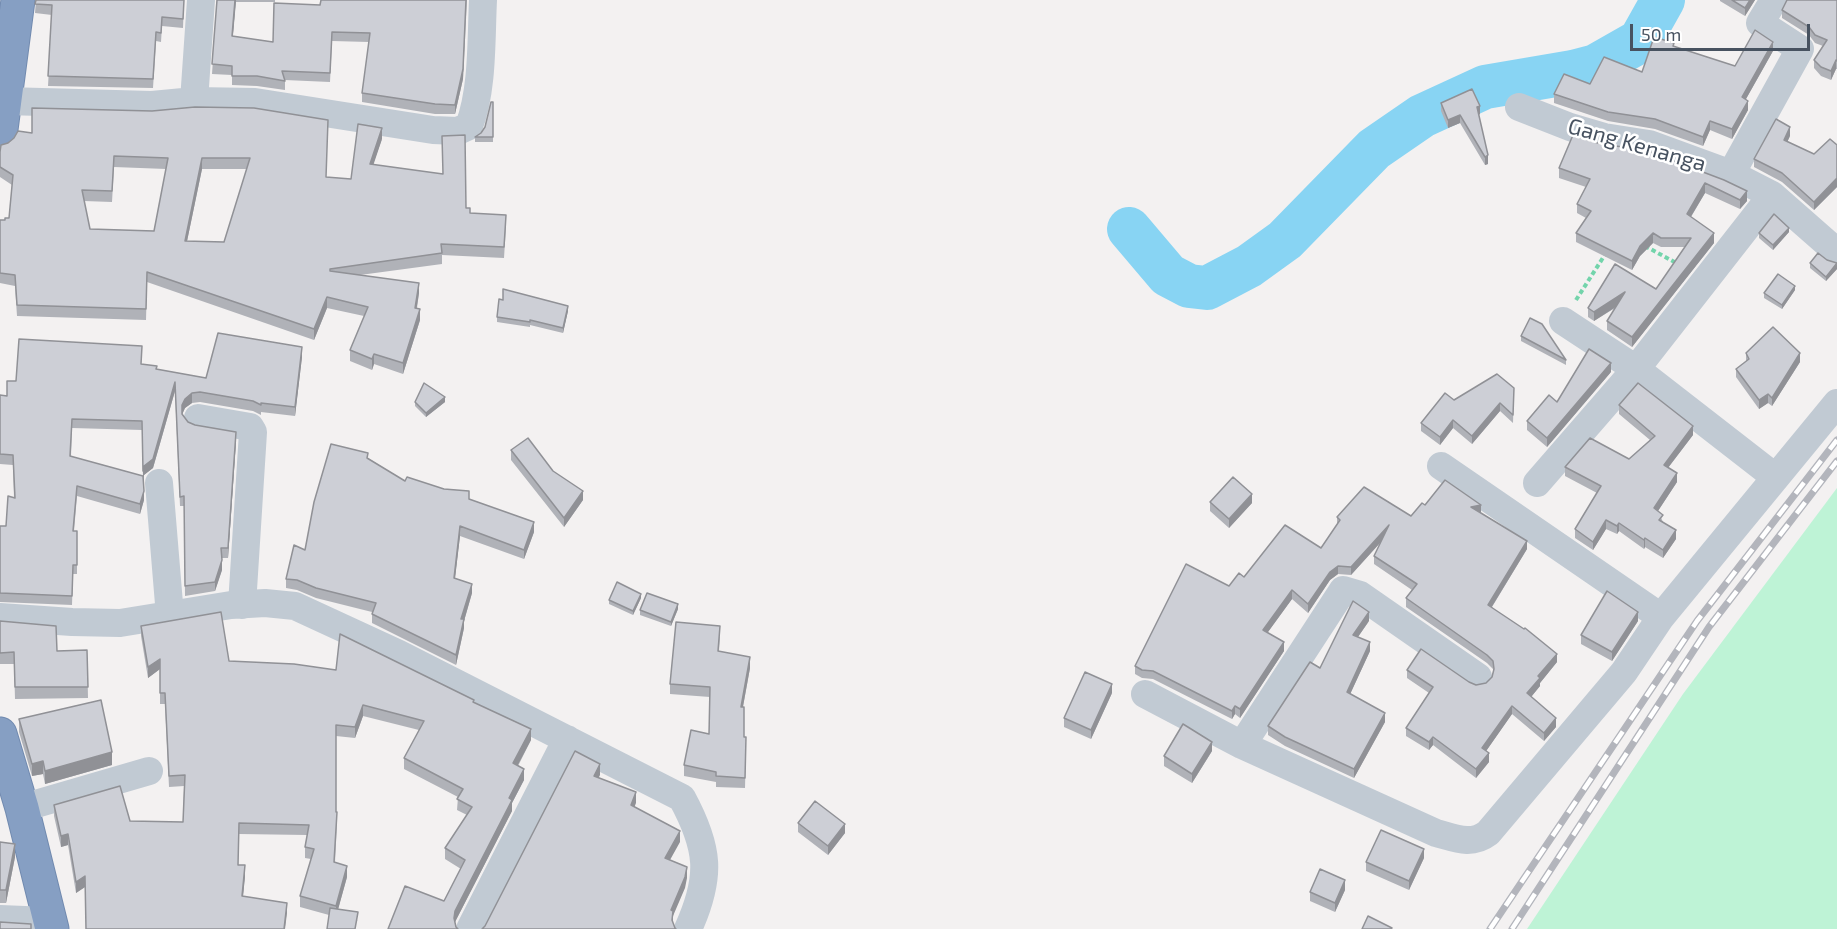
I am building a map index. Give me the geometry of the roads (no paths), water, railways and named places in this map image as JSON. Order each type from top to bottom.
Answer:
[{"type":"highway","points":[[0,137],[4,82],[18,0]]},
{"type":"highway","points":[[0,734],[22,808],[50,925]]},
{"type":"street","points":[[194,101],[201,0]]},
{"type":"street","points":[[4,82],[152,105],[194,101],[255,102],[433,130],[458,131],[469,126],[473,114],[483,0]]},
{"type":"street","points":[[1731,174],[1800,49],[1760,23],[1774,0]]},
{"type":"street","name":"Gang Kenanga","points":[[1519,106],[1570,127],[1604,137],[1649,144],[1731,174],[1772,195],[1837,252]]},
{"type":"street","points":[[1537,483],[1636,369],[1772,195]]},
{"type":"street","points":[[1563,321],[1636,369],[1775,477]]},
{"type":"street","points":[[1144,694],[1242,745],[1436,833],[1473,841],[1488,833],[1624,672],[1661,617],[1837,403]]},
{"type":"street","points":[[198,418],[250,427],[253,432],[242,605]]},
{"type":"street","points":[[1441,466],[1661,617]]},
{"type":"street","points":[[159,483],[170,616]]},
{"type":"street","points":[[1242,745],[1343,590],[1360,595],[1478,677]]},
{"type":"street","points":[[0,617],[120,623],[242,605],[265,603],[295,606],[399,654],[682,798],[701,839],[705,861],[704,878],[688,929]]},
{"type":"street","points":[[470,929],[567,739]]},
{"type":"street","points":[[22,808],[149,771]]},
{"type":"street","points":[[0,918],[50,925]]},
{"type":"waterway","points":[[1129,229],[1168,275],[1189,286],[1207,288],[1249,266],[1285,240],[1374,149],[1422,116],[1485,87],[1596,66],[1640,41],[1663,0]]},
{"type":"railway","points":[[1490,929],[1697,621],[1837,440]]},
{"type":"railway","points":[[1512,929],[1709,627],[1837,461]]}]
